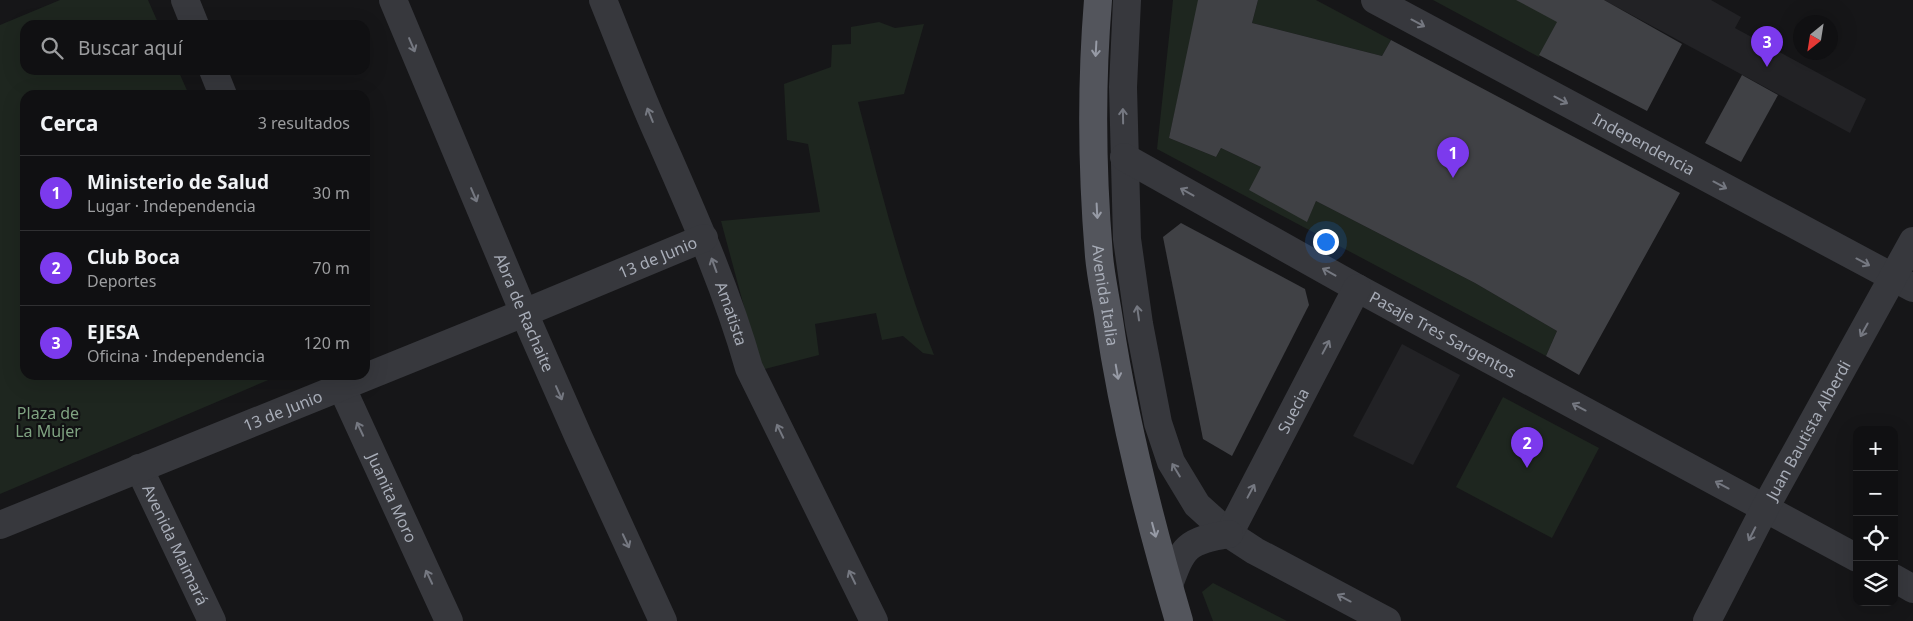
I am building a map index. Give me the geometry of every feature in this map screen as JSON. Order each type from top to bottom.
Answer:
[{"type":"main road","name":"Avenida Italia","points":[[1098,0],[1093,99],[1094,169],[1100,258],[1122,398],[1136,462],[1179,621]]},
{"type":"street","points":[[185,0],[193,20]]},
{"type":"street","name":"Abra de Rachaite","points":[[393,0],[578,438],[663,621]]},
{"type":"street","name":"Amatista","points":[[603,0],[660,139],[704,238],[740,337],[749,368],[874,621]]},
{"type":"street","name":"Avenida Italia","points":[[1127,0],[1123,87],[1127,239],[1139,324],[1158,423],[1171,462],[1197,505],[1229,534],[1255,552],[1387,621]]},
{"type":"street","name":"Independencia","points":[[1375,0],[1903,283]]},
{"type":"street","points":[[215,75],[221,90]]},
{"type":"street","name":"Pasaje Tres Sargentos","points":[[1124,157],[1357,288],[1853,556]]},
{"type":"street","name":"13 de Junio","points":[[370,369],[524,313],[704,238]]},
{"type":"street","name":"Juan Bautista Alberdi","points":[[1706,621],[1765,508],[1903,283],[1913,241]]},
{"type":"street","name":"Suecia","points":[[1229,534],[1357,288]]},
{"type":"street","name":"13 de Junio","points":[[0,525],[139,468],[338,381]]},
{"type":"street","name":"Juanita Moro","points":[[338,381],[449,621]]},
{"type":"street","name":"Avenida Maimará","points":[[139,468],[212,621]]},
{"type":"street","points":[[1168,585],[1180,556],[1187,548],[1210,537],[1229,534]]},
{"type":"street","points":[[1898,580],[1913,589]]},
{"type":"shaded area","points":[[1604,0],[1711,0],[1741,17],[1735,28],[1866,99],[1850,133]]},
{"type":"shaded area","points":[[1402,344],[1460,375],[1413,465],[1353,436]]},
{"type":"green space","name":"Plaza de La Mujer","points":[[60,0],[148,0],[157,20],[20,20],[20,75],[180,75],[187,90],[20,90],[20,380],[268,380],[0,494],[0,25]]},
{"type":"green space","points":[[1173,0],[1199,0],[1169,138],[1216,157],[1221,148],[1261,167],[1307,221],[1316,201],[1475,283],[1557,331],[1546,356],[1157,149]]},
{"type":"green space","points":[[1258,0],[1316,0],[1391,40],[1382,56],[1252,23]]},
{"type":"green space","points":[[1433,0],[1569,0],[1539,57]]},
{"type":"green space","points":[[879,22],[895,28],[924,24],[904,94],[858,102],[901,261],[934,355],[923,353],[903,336],[882,340],[876,313],[815,324],[819,355],[761,370],[721,221],[820,212],[808,144],[787,140],[784,84],[831,67],[832,45],[851,44],[851,27]]},
{"type":"green space","points":[[1503,397],[1599,448],[1552,538],[1456,487]]},
{"type":"green space","points":[[1213,583],[1287,621],[1213,621],[1202,592]]},
{"type":"building","points":[[1198,0],[1258,0],[1252,23],[1382,56],[1391,40],[1680,193],[1579,375],[1546,356],[1557,331],[1475,283],[1316,201],[1307,222],[1249,190],[1261,167],[1221,148],[1216,157],[1169,138]]},
{"type":"building","points":[[1516,0],[1604,0],[1682,44],[1647,111],[1539,55],[1557,22]]},
{"type":"building","points":[[1742,75],[1778,95],[1741,162],[1705,143]]},
{"type":"building","points":[[1181,223],[1305,289],[1309,305],[1232,456],[1203,439],[1163,237]]},
{"type":"place","name":"EJESA","points":[[1767,67]]},
{"type":"place","name":"Ministerio de Salud","points":[[1453,178]]},
{"type":"place","name":"Club Boca","points":[[1527,468]]}]
